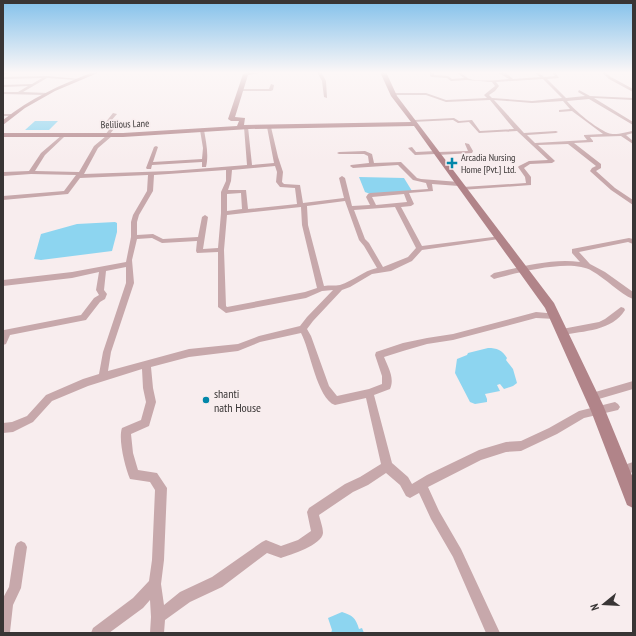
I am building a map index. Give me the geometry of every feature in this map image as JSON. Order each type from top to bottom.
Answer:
[{"type":"main road","points":[[3,123],[23,107],[33,102]]},
{"type":"main road","points":[[238,102],[231,119],[243,119],[243,128]]},
{"type":"main road","points":[[399,102],[550,306],[598,410],[633,499]]},
{"type":"main road","name":"Belilious Lane","points":[[3,135],[108,135],[243,128],[415,123]]},
{"type":"street","points":[[353,166],[401,163],[415,179],[429,183],[461,187],[529,184],[528,177],[522,167],[529,163],[552,161],[507,119],[493,102]]},
{"type":"street","points":[[566,102],[573,110],[607,135]]},
{"type":"street","points":[[591,102],[633,131]]},
{"type":"street","points":[[593,102],[633,124]]},
{"type":"street","points":[[560,111],[573,110]]},
{"type":"street","points":[[3,198],[66,193],[80,175],[96,147],[108,135],[115,125],[107,123],[115,114]]},
{"type":"street","points":[[3,115],[13,115]]},
{"type":"street","points":[[415,123],[454,119],[458,122],[470,121],[479,132],[518,130]]},
{"type":"street","points":[[269,127],[275,157],[280,172],[280,185],[298,186],[305,225],[321,289]]},
{"type":"street","points":[[243,128],[250,167]]},
{"type":"street","points":[[202,130],[205,148],[204,170]]},
{"type":"street","points":[[534,144],[592,141],[586,136],[622,135],[633,131]]},
{"type":"street","points":[[524,134],[556,132]]},
{"type":"street","points":[[622,135],[633,143]]},
{"type":"street","points":[[31,172],[43,154],[62,136]]},
{"type":"street","points":[[569,142],[599,165],[599,167],[593,171],[613,189],[633,203]]},
{"type":"street","points":[[410,148],[415,154],[470,152],[471,151],[467,144]]},
{"type":"street","points":[[104,376],[104,367],[108,352],[130,284],[129,264],[134,237],[134,222],[136,215],[150,191],[149,174],[156,147]]},
{"type":"street","points":[[339,153],[365,152],[370,155],[372,164]]},
{"type":"street","points":[[151,164],[205,160]]},
{"type":"street","points":[[3,174],[31,172],[80,175],[115,173],[149,174],[204,170],[229,170],[278,164]]},
{"type":"street","points":[[229,170],[230,177],[227,188],[224,192],[221,250],[223,309],[238,308],[306,295],[331,287],[339,288]]},
{"type":"street","points":[[342,178],[347,199],[362,240],[367,245],[381,270]]},
{"type":"street","points":[[374,207],[368,197],[370,195],[431,190],[429,183]]},
{"type":"street","points":[[224,192],[244,191],[245,212]]},
{"type":"street","points":[[350,208],[411,204],[406,192]]},
{"type":"street","points":[[224,214],[347,199]]},
{"type":"street","points":[[397,206],[420,248]]},
{"type":"street","points":[[205,217],[199,250],[221,250]]},
{"type":"street","points":[[134,237],[153,236],[162,241],[201,239]]},
{"type":"street","points":[[4,429],[13,427],[30,419],[49,398],[86,382],[189,353],[238,347],[259,339],[303,329],[310,318],[339,288],[370,272],[388,269],[410,259],[420,248],[498,237]]},
{"type":"street","points":[[633,242],[629,240],[574,251],[587,265],[633,296]]},
{"type":"street","points":[[3,283],[72,275],[129,264]]},
{"type":"street","points":[[494,276],[549,266],[587,265]]},
{"type":"street","points":[[3,342],[7,332],[83,318],[97,300],[102,297],[103,294],[100,290],[103,269]]},
{"type":"street","points":[[562,332],[606,323],[621,310]]},
{"type":"street","points":[[303,329],[307,336],[325,388],[335,401],[369,393],[388,386],[387,376],[379,355],[427,341],[453,337],[536,315],[554,316]]},
{"type":"street","points":[[146,364],[151,402],[145,423],[126,432],[128,453],[134,475],[153,477],[161,488],[158,560],[155,584],[158,617],[157,633]]},
{"type":"street","points":[[592,397],[633,385]]},
{"type":"street","points":[[369,393],[387,466],[404,482],[410,492],[479,455],[506,447],[521,446],[553,431],[582,414],[615,407]]},
{"type":"street","points":[[158,617],[185,597],[217,582],[266,546],[281,552],[301,545],[317,534],[313,512],[349,488],[364,481],[387,466]]},
{"type":"street","points":[[622,471],[633,467]]},
{"type":"street","points":[[421,485],[435,515],[460,560],[493,633]]},
{"type":"street","points":[[3,632],[8,604],[15,588],[22,547]]},
{"type":"street","points":[[98,633],[138,603],[155,584]]},
{"type":"water","points":[[35,121],[58,121],[49,130],[25,130]]},
{"type":"water","points":[[359,177],[404,178],[412,191],[370,194],[365,192]]},
{"type":"water","points":[[117,223],[117,232],[112,251],[41,260],[34,259],[41,234],[77,224]]},
{"type":"water","points":[[488,348],[499,350],[505,355],[507,358],[506,360],[513,369],[517,383],[504,389],[500,384],[497,385],[500,391],[485,394],[487,402],[475,404],[470,402],[455,373],[457,359],[467,355],[468,353]]},
{"type":"water","points":[[342,612],[353,618],[359,629],[362,628],[364,633],[331,633],[332,630],[328,618]]},
{"type":"place","name":"Arcadia Nursing Home [Pvt.] Ltd.","points":[[452,163]]},
{"type":"place","name":"shanti nath House","points":[[206,400]]}]
